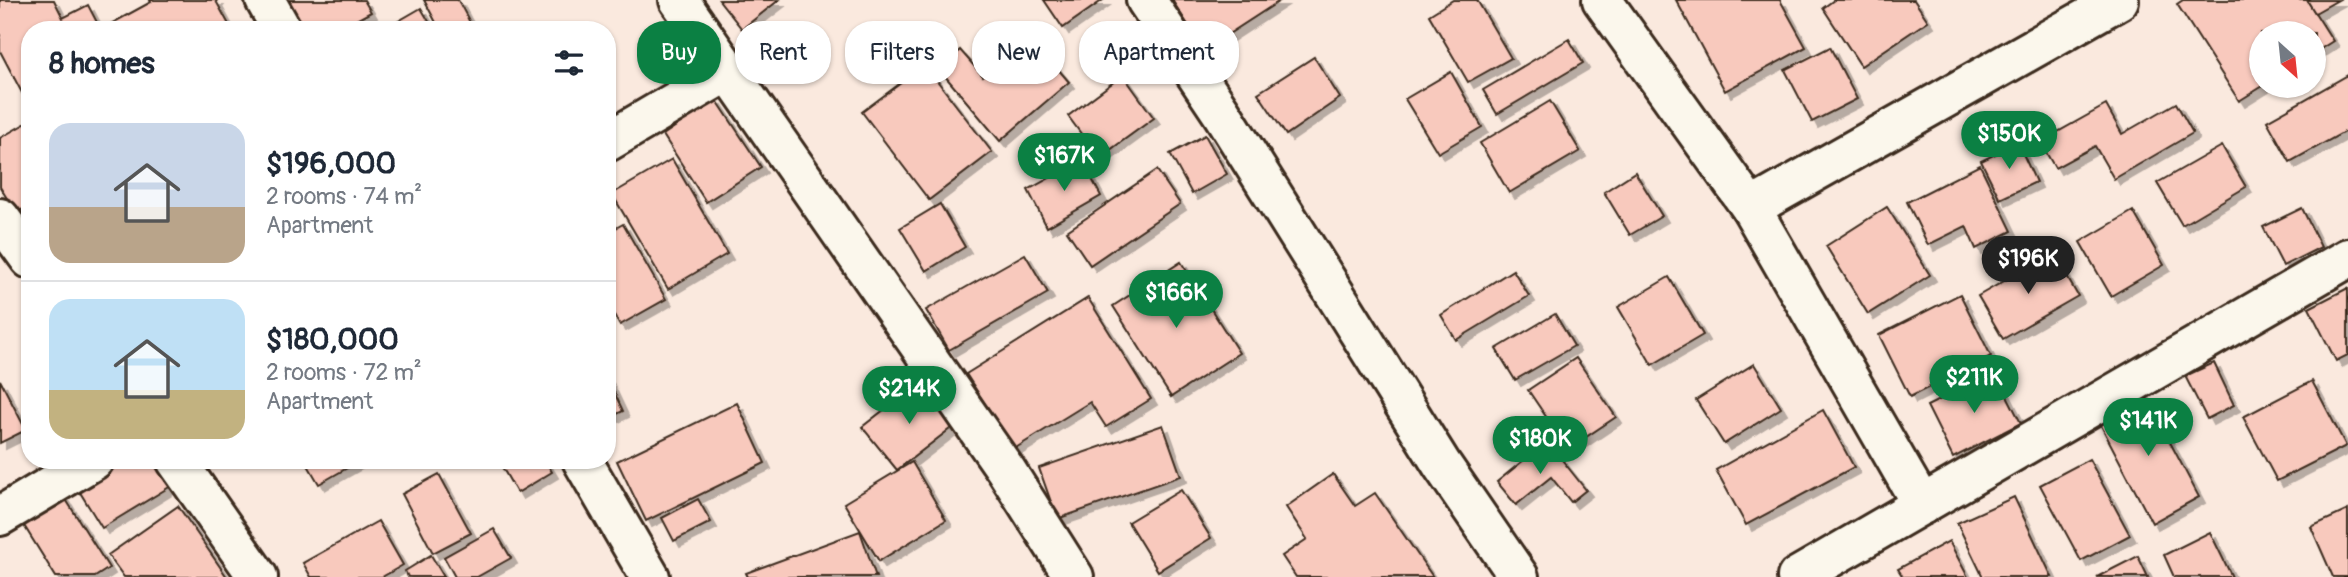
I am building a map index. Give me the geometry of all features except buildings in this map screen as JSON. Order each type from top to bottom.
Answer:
[{"type":"street","points":[[265,0],[277,21]]},
{"type":"street","points":[[679,0],[1006,470],[1074,577]]},
{"type":"street","points":[[1146,0],[1221,112],[1412,419],[1519,577]]},
{"type":"street","points":[[1602,0],[1751,208],[1922,505]]},
{"type":"street","points":[[1751,208],[2119,0]]},
{"type":"street","points":[[616,137],[728,71]]},
{"type":"street","points":[[0,218],[21,247]]},
{"type":"street","points":[[1797,577],[2348,258]]},
{"type":"street","points":[[0,516],[79,469]]},
{"type":"street","points":[[182,469],[258,577]]},
{"type":"street","points":[[587,469],[650,577]]}]
